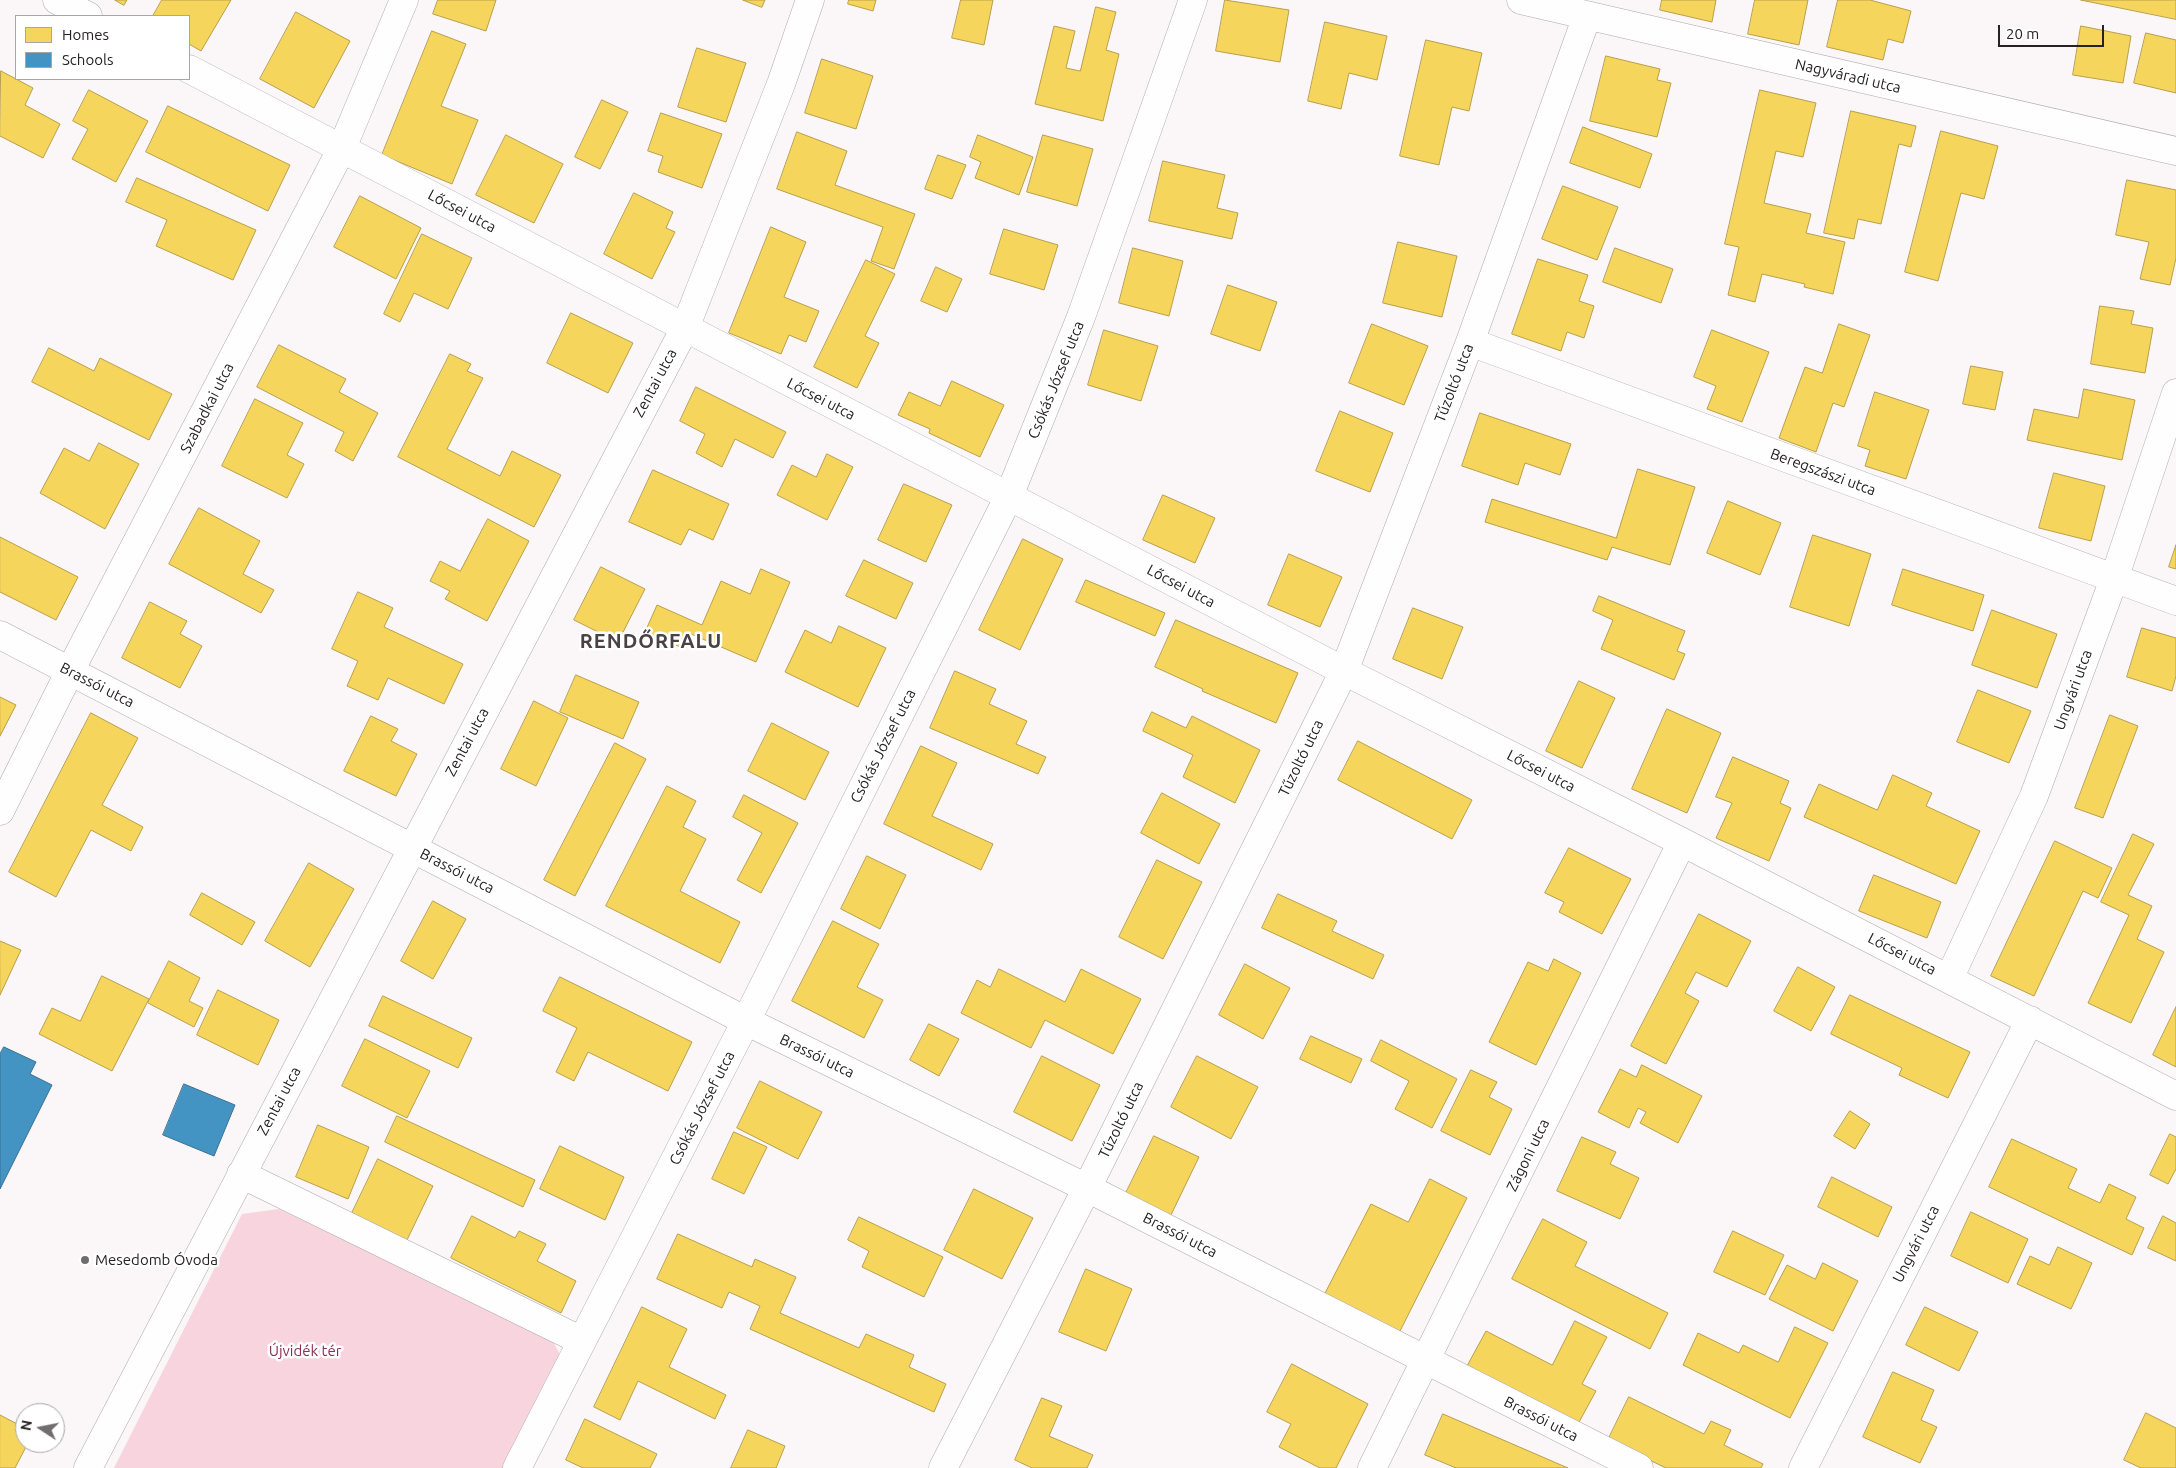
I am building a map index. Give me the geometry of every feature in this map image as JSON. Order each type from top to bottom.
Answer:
[{"type":"street","points":[[57,0],[86,15]]},
{"type":"street","name":"Szabadkai utca","points":[[0,811],[70,671],[342,148],[404,0]]},
{"type":"street","name":"Zentai utca","points":[[88,1468],[684,328],[781,84],[810,0]]},
{"type":"street","name":"Csókás József utca","points":[[517,1468],[746,1021],[1009,496],[1081,318],[1193,0]]},
{"type":"street","name":"Nagyváradi utca","points":[[1520,0],[2176,151]]},
{"type":"street","name":"Tűzoltó utca","points":[[944,1468],[1087,1188],[1344,671],[1470,342],[1587,16]]},
{"type":"street","name":"Lőcsei utca","points":[[190,70],[1344,671],[1949,978],[2176,1096]]},
{"type":"street","name":"Beregszászi utca","points":[[1470,342],[2176,601]]},
{"type":"street","name":"Ungvári utca","points":[[1949,978],[2034,796],[2114,579],[2176,393]]},
{"type":"street","name":"Brassói utca","points":[[0,635],[746,1021],[1087,1188],[1638,1468]]},
{"type":"street","name":"Zágoni utca","points":[[1372,1468],[1682,842]]},
{"type":"street","name":"Ungvári utca","points":[[1803,1468],[2030,1020]]},
{"type":"street","points":[[241,1174],[582,1341]]},
{"type":"green space","name":"Újvidék tér","points":[[279,1209],[551,1338],[562,1358],[504,1468],[114,1468],[242,1214]]},
{"type":"building: Homes","points":[[115,0],[127,0],[124,5]]},
{"type":"building: Homes","points":[[162,0],[231,0],[201,51],[190,45],[190,15],[154,15]]},
{"type":"building: Homes","points":[[438,0],[496,0],[486,31],[433,14]]},
{"type":"building: Homes","points":[[743,0],[765,0],[762,7]]},
{"type":"building: Homes","points":[[849,0],[876,0],[873,11],[848,4]]},
{"type":"building: Homes","points":[[961,0],[993,0],[984,45],[952,38]]},
{"type":"building: Homes","points":[[1225,0],[1289,10],[1280,62],[1216,51]]},
{"type":"building: Homes","points":[[1662,0],[1716,0],[1712,22],[1660,10]]},
{"type":"building: Homes","points":[[1755,0],[1808,0],[1799,45],[1748,34]]},
{"type":"building: Homes","points":[[1838,0],[1870,0],[1911,11],[1903,43],[1888,39],[1883,60],[1827,47]]},
{"type":"building: Homes","points":[[2081,0],[2176,0],[2176,19]]},
{"type":"building: Homes","points":[[1096,7],[1116,12],[1106,50],[1119,54],[1103,121],[1035,104],[1054,26],[1075,31],[1066,68],[1080,71]]},
{"type":"building: Homes","points":[[296,12],[350,41],[314,108],[260,79]]},
{"type":"building: Homes","points":[[1325,22],[1387,36],[1377,80],[1349,73],[1341,109],[1308,101]]},
{"type":"building: Homes","points":[[2081,26],[2131,36],[2123,83],[2073,75]]},
{"type":"building: Homes","points":[[432,31],[466,44],[441,106],[478,120],[452,184],[382,155]]},
{"type":"building: Homes","points":[[2146,33],[2176,40],[2176,93],[2134,83]]},
{"type":"building: Homes","points":[[1426,40],[1482,53],[1469,111],[1452,107],[1439,165],[1400,156]]},
{"type":"building: Homes","points":[[697,48],[746,63],[726,122],[678,107]]},
{"type":"building: Homes","points":[[1606,56],[1660,69],[1657,80],[1671,83],[1657,137],[1590,121]]},
{"type":"building: Homes","points":[[822,59],[873,76],[856,129],[805,113]]},
{"type":"building: Homes","points":[[1,71],[33,88],[25,105],[60,124],[43,158],[0,136]]},
{"type":"building: Homes","points":[[89,90],[148,121],[116,182],[72,159],[88,129],[73,121]]},
{"type":"building: Homes","points":[[1760,90],[1816,103],[1803,157],[1776,151],[1764,203],[1811,214],[1806,233],[1845,242],[1833,294],[1804,287],[1805,284],[1762,274],[1755,302],[1728,295],[1739,247],[1725,244]]},
{"type":"building: Homes","points":[[602,100],[628,112],[600,169],[575,157]]},
{"type":"building: Homes","points":[[168,106],[290,165],[268,211],[146,152]]},
{"type":"building: Homes","points":[[1851,111],[1916,126],[1911,147],[1899,144],[1881,224],[1858,219],[1854,239],[1824,233]]},
{"type":"building: Homes","points":[[661,113],[722,134],[702,188],[658,172],[663,156],[648,151]]},
{"type":"building: Homes","points":[[1583,127],[1652,154],[1640,188],[1570,163]]},
{"type":"building: Homes","points":[[1941,131],[1998,146],[1984,199],[1961,193],[1938,281],[1905,272]]},
{"type":"building: Homes","points":[[797,132],[847,151],[835,185],[915,214],[894,269],[871,261],[883,227],[777,189]]},
{"type":"building: Homes","points":[[506,135],[563,164],[534,223],[476,195]]},
{"type":"building: Homes","points":[[978,135],[1033,157],[1019,195],[975,178],[981,162],[970,157]]},
{"type":"building: Homes","points":[[1043,135],[1093,149],[1077,206],[1027,192]]},
{"type":"building: Homes","points":[[938,155],[966,165],[952,199],[925,189]]},
{"type":"building: Homes","points":[[1163,161],[1225,175],[1217,208],[1238,213],[1232,239],[1149,221]]},
{"type":"building: Homes","points":[[137,178],[256,230],[233,280],[156,246],[167,220],[126,202]]},
{"type":"building: Homes","points":[[2127,180],[2176,190],[2176,258],[2170,285],[2140,279],[2149,242],[2116,235]]},
{"type":"building: Homes","points":[[1563,186],[1618,207],[1597,260],[1542,239]]},
{"type":"building: Homes","points":[[634,193],[673,212],[666,228],[675,232],[652,279],[604,254]]},
{"type":"building: Homes","points":[[360,196],[421,228],[396,279],[334,247]]},
{"type":"building: Homes","points":[[771,227],[806,242],[784,297],[819,311],[806,342],[789,335],[781,354],[729,333]]},
{"type":"building: Homes","points":[[1004,229],[1058,245],[1044,290],[990,274]]},
{"type":"building: Homes","points":[[422,234],[472,258],[448,309],[414,293],[400,322],[384,314]]},
{"type":"building: Homes","points":[[1398,242],[1457,256],[1442,317],[1383,303]]},
{"type":"building: Homes","points":[[1133,248],[1183,261],[1169,316],[1119,303]]},
{"type":"building: Homes","points":[[1615,248],[1673,269],[1661,303],[1603,282]]},
{"type":"building: Homes","points":[[1538,259],[1588,275],[1579,301],[1594,306],[1584,338],[1567,332],[1561,351],[1512,334]]},
{"type":"building: Homes","points":[[866,260],[895,274],[865,336],[879,343],[857,388],[814,367]]},
{"type":"building: Homes","points":[[936,267],[962,279],[947,312],[921,301]]},
{"type":"building: Homes","points":[[1228,285],[1277,302],[1260,351],[1211,334]]},
{"type":"building: Homes","points":[[2100,306],[2134,311],[2131,324],[2153,328],[2145,373],[2091,364]]},
{"type":"building: Homes","points":[[571,313],[633,343],[608,393],[547,363]]},
{"type":"building: Homes","points":[[1372,324],[1428,346],[1404,405],[1349,383]]},
{"type":"building: Homes","points":[[1839,324],[1870,335],[1844,407],[1833,403],[1816,452],[1779,438],[1805,367],[1822,373]]},
{"type":"building: Homes","points":[[1104,330],[1158,346],[1141,401],[1088,385]]},
{"type":"building: Homes","points":[[1712,330],[1769,352],[1742,422],[1707,409],[1716,386],[1694,377]]},
{"type":"building: Homes","points":[[279,345],[346,379],[339,392],[378,413],[353,461],[335,451],[344,432],[257,387]]},
{"type":"building: Homes","points":[[49,348],[94,371],[100,358],[172,394],[149,440],[32,382]]},
{"type":"building: Homes","points":[[450,354],[471,364],[467,371],[483,378],[447,449],[500,476],[512,451],[561,475],[534,527],[398,457]]},
{"type":"building: Homes","points":[[1971,366],[2003,372],[1995,410],[1963,404]]},
{"type":"building: Homes","points":[[952,381],[1004,405],[980,457],[929,433],[930,429],[898,415],[909,392],[940,406]]},
{"type":"building: Homes","points":[[696,387],[786,432],[773,458],[735,439],[722,467],[696,453],[705,434],[680,421]]},
{"type":"building: Homes","points":[[2084,389],[2135,400],[2122,460],[2027,440],[2034,409],[2078,418]]},
{"type":"building: Homes","points":[[1875,392],[1929,410],[1906,479],[1865,466],[1870,450],[1858,446]]},
{"type":"building: Homes","points":[[255,399],[303,423],[287,455],[304,464],[287,498],[222,466]]},
{"type":"building: Homes","points":[[1340,411],[1393,433],[1370,492],[1316,471]]},
{"type":"building: Homes","points":[[1480,413],[1571,444],[1560,475],[1525,463],[1518,485],[1462,466]]},
{"type":"building: Homes","points":[[99,443],[139,464],[105,529],[40,493],[64,448],[89,461]]},
{"type":"building: Homes","points":[[827,454],[853,467],[827,520],[777,495],[792,465],[816,477]]},
{"type":"building: Homes","points":[[1638,469],[1695,487],[1670,565],[1612,547],[1607,560],[1485,522],[1492,499],[1616,538]]},
{"type":"building: Homes","points":[[653,470],[729,504],[713,540],[689,529],[681,545],[629,522]]},
{"type":"building: Homes","points":[[2054,473],[2105,486],[2091,541],[2039,528]]},
{"type":"building: Homes","points":[[904,484],[952,505],[926,562],[878,540]]},
{"type":"building: Homes","points":[[1163,495],[1215,518],[1195,563],[1143,540]]},
{"type":"building: Homes","points":[[1728,501],[1781,523],[1760,575],[1707,553]]},
{"type":"building: Homes","points":[[199,508],[260,541],[243,574],[274,590],[261,613],[169,564]]},
{"type":"building: Homes","points":[[488,519],[529,541],[487,621],[445,599],[450,591],[430,581],[440,561],[460,571]]},
{"type":"building: Homes","points":[[1813,535],[1871,554],[1849,626],[1790,607]]},
{"type":"building: Homes","points":[[0,537],[78,577],[56,620],[0,592]]},
{"type":"building: Homes","points":[[1023,539],[1063,559],[1020,650],[979,630]]},
{"type":"building: Homes","points":[[2176,545],[2176,569],[2169,567]]},
{"type":"building: Homes","points":[[1289,554],[1342,577],[1320,627],[1268,605]]},
{"type":"building: Homes","points":[[864,560],[913,583],[896,619],[846,596]]},
{"type":"building: Homes","points":[[601,567],[645,589],[618,642],[574,620]]},
{"type":"building: Homes","points":[[761,569],[790,582],[756,662],[691,634],[685,649],[645,632],[657,605],[702,625],[721,581],[750,594]]},
{"type":"building: Homes","points":[[1903,569],[1984,595],[1973,631],[1892,605]]},
{"type":"building: Homes","points":[[1086,580],[1165,613],[1155,636],[1076,602]]},
{"type":"building: Homes","points":[[358,592],[393,608],[384,627],[463,664],[444,704],[388,678],[378,700],[347,686],[358,661],[332,649]]},
{"type":"building: Homes","points":[[1599,596],[1685,631],[1677,651],[1685,654],[1674,680],[1601,649],[1613,620],[1593,611]]},
{"type":"building: Homes","points":[[150,602],[187,621],[180,634],[202,646],[180,688],[122,658]]},
{"type":"building: Homes","points":[[1413,608],[1463,627],[1442,679],[1393,659]]},
{"type":"building: Homes","points":[[1992,610],[2057,634],[2037,688],[1972,665]]},
{"type":"building: Homes","points":[[1176,620],[1298,673],[1276,723],[1202,691],[1203,689],[1155,667]]},
{"type":"building: Homes","points":[[839,626],[886,648],[858,707],[785,672],[805,630],[831,643]]},
{"type":"building: Homes","points":[[2142,628],[2176,638],[2176,676],[2172,691],[2127,677]]},
{"type":"building: Homes","points":[[955,671],[996,689],[989,704],[1027,721],[1016,744],[1046,757],[1038,774],[930,728]]},
{"type":"building: Homes","points":[[576,675],[639,702],[623,739],[560,712]]},
{"type":"building: Homes","points":[[1579,681],[1615,698],[1582,768],[1546,751]]},
{"type":"building: Homes","points":[[1978,690],[2031,711],[2009,763],[1957,742]]},
{"type":"building: Homes","points":[[0,697],[16,705],[0,736]]},
{"type":"building: Homes","points":[[534,701],[568,718],[536,786],[501,769]]},
{"type":"building: Homes","points":[[1667,709],[1721,733],[1687,813],[1632,789]]},
{"type":"building: Homes","points":[[1152,712],[1186,728],[1192,716],[1260,750],[1235,803],[1183,777],[1193,755],[1143,731]]},
{"type":"building: Homes","points":[[91,713],[138,738],[102,805],[143,827],[131,851],[91,830],[56,897],[9,872]]},
{"type":"building: Homes","points":[[2110,715],[2138,726],[2103,818],[2075,808]]},
{"type":"building: Homes","points":[[371,716],[398,729],[391,741],[417,754],[396,796],[344,771]]},
{"type":"building: Homes","points":[[772,723],[829,752],[805,800],[748,771]]},
{"type":"building: Homes","points":[[1358,741],[1472,800],[1452,839],[1338,780]]},
{"type":"building: Homes","points":[[615,743],[646,759],[575,896],[544,880]]},
{"type":"building: Homes","points":[[921,746],[957,763],[932,816],[993,844],[981,870],[884,824]]},
{"type":"building: Homes","points":[[1733,757],[1789,781],[1780,803],[1791,808],[1769,861],[1716,838],[1732,803],[1716,797]]},
{"type":"building: Homes","points":[[1893,775],[1932,793],[1926,806],[1980,831],[1956,884],[1804,817],[1819,784],[1877,810]]},
{"type":"building: Homes","points":[[667,786],[696,801],[683,827],[706,839],[680,891],[740,922],[720,963],[606,906]]},
{"type":"building: Homes","points":[[1162,793],[1220,824],[1199,864],[1141,833]]},
{"type":"building: Homes","points":[[744,795],[798,823],[761,893],[737,880],[762,833],[733,817]]},
{"type":"building: Homes","points":[[2133,834],[2154,844],[2128,895],[2152,906],[2137,939],[2164,952],[2131,1023],[2088,1003],[2129,915],[2101,902]]},
{"type":"building: Homes","points":[[2055,841],[2112,868],[2098,898],[2083,891],[2034,996],[1991,976]]},
{"type":"building: Homes","points":[[1569,848],[1631,879],[1602,934],[1559,912],[1564,902],[1545,893]]},
{"type":"building: Homes","points":[[867,856],[906,875],[880,929],[841,909]]},
{"type":"building: Homes","points":[[1157,860],[1202,882],[1163,959],[1119,937]]},
{"type":"building: Homes","points":[[309,863],[354,889],[310,967],[265,941]]},
{"type":"building: Homes","points":[[1874,875],[1941,902],[1927,938],[1859,911]]},
{"type":"building: Homes","points":[[202,893],[255,922],[242,945],[190,915]]},
{"type":"building: Homes","points":[[1278,894],[1337,921],[1332,931],[1384,955],[1373,979],[1262,928]]},
{"type":"building: Homes","points":[[433,901],[466,919],[433,979],[401,961]]},
{"type":"building: Homes","points":[[1699,914],[1751,941],[1727,987],[1696,972],[1685,993],[1699,1001],[1666,1064],[1631,1046]]},
{"type":"building: Homes","points":[[833,921],[879,944],[857,987],[883,1000],[864,1038],[792,1001]]},
{"type":"building: Homes","points":[[0,941],[21,950],[0,995]]},
{"type":"building: Homes","points":[[1554,959],[1581,973],[1536,1065],[1489,1042],[1528,962],[1548,971]]},
{"type":"building: Homes","points":[[169,961],[200,978],[189,1001],[203,1008],[194,1027],[148,1003]]},
{"type":"building: Homes","points":[[1245,964],[1290,988],[1263,1039],[1219,1015]]},
{"type":"building: Homes","points":[[1798,967],[1835,987],[1811,1031],[1774,1011]]},
{"type":"building: Homes","points":[[999,969],[1065,1002],[1081,969],[1141,999],[1113,1054],[1045,1020],[1031,1048],[961,1013],[977,980],[990,987]]},
{"type":"building: Homes","points":[[102,976],[149,999],[112,1071],[39,1034],[52,1008],[80,1021]]},
{"type":"building: Homes","points":[[560,977],[692,1042],[668,1091],[588,1052],[574,1081],[556,1072],[577,1028],[543,1011]]},
{"type":"building: Homes","points":[[218,990],[279,1020],[258,1065],[197,1035]]},
{"type":"building: Homes","points":[[1850,995],[1970,1052],[1948,1098],[1899,1075],[1902,1068],[1831,1034]]},
{"type":"building: Homes","points":[[383,996],[472,1038],[458,1068],[369,1026]]},
{"type":"building: Homes","points":[[2176,1007],[2176,1067],[2153,1055]]},
{"type":"building: Homes","points":[[929,1024],[959,1039],[939,1076],[910,1060]]},
{"type":"building: Homes","points":[[1311,1036],[1362,1059],[1351,1083],[1300,1059]]},
{"type":"building: Homes","points":[[365,1039],[430,1071],[407,1118],[342,1086]]},
{"type":"building: Homes","points":[[1381,1040],[1457,1079],[1432,1128],[1395,1109],[1409,1081],[1371,1061]]},
{"type":"building: Homes","points":[[1042,1056],[1100,1085],[1072,1141],[1014,1112]]},
{"type":"building: Homes","points":[[1197,1056],[1258,1087],[1231,1139],[1171,1107]]},
{"type":"building: Homes","points":[[1642,1065],[1702,1096],[1678,1143],[1640,1123],[1646,1112],[1638,1108],[1629,1128],[1598,1112],[1620,1069],[1636,1077]]},
{"type":"building: Homes","points":[[1471,1070],[1497,1082],[1489,1097],[1512,1109],[1490,1155],[1441,1131]]},
{"type":"building: Homes","points":[[760,1081],[822,1112],[798,1159],[737,1128]]},
{"type":"building: Homes","points":[[1850,1111],[1870,1124],[1855,1149],[1834,1136]]},
{"type":"building: Homes","points":[[397,1116],[535,1180],[523,1207],[385,1142]]},
{"type":"building: Homes","points":[[318,1125],[369,1147],[348,1199],[296,1177]]},
{"type":"building: Homes","points":[[734,1132],[767,1147],[744,1194],[712,1179]]},
{"type":"building: Homes","points":[[2170,1134],[2176,1137],[2176,1169],[2168,1184],[2150,1175]]},
{"type":"building: Homes","points":[[1154,1136],[1199,1157],[1170,1217],[1125,1195]]},
{"type":"building: Homes","points":[[1582,1137],[1616,1152],[1610,1164],[1639,1178],[1620,1219],[1557,1191]]},
{"type":"building: Homes","points":[[2012,1139],[2077,1169],[2068,1188],[2100,1203],[2109,1184],[2136,1197],[2126,1219],[2144,1228],[2132,1255],[1989,1187]]},
{"type":"building: Homes","points":[[560,1146],[624,1177],[605,1220],[540,1189]]},
{"type":"building: Homes","points":[[378,1159],[433,1186],[407,1240],[352,1213]]},
{"type":"building: Homes","points":[[1832,1177],[1892,1207],[1878,1237],[1818,1207]]},
{"type":"building: Homes","points":[[1430,1179],[1467,1198],[1398,1335],[1323,1297],[1371,1204],[1408,1222]]},
{"type":"building: Homes","points":[[974,1189],[1033,1218],[1002,1279],[944,1250]]},
{"type":"building: Homes","points":[[1971,1212],[2028,1239],[2008,1283],[1951,1256]]},
{"type":"building: Homes","points":[[472,1216],[515,1238],[519,1231],[546,1244],[537,1261],[576,1281],[561,1313],[451,1258]]},
{"type":"building: Homes","points":[[2163,1216],[2176,1223],[2176,1261],[2148,1248]]},
{"type":"building: Homes","points":[[859,1217],[943,1257],[924,1297],[862,1267],[869,1251],[848,1240]]},
{"type":"building: Homes","points":[[1543,1219],[1587,1242],[1575,1266],[1668,1313],[1650,1349],[1512,1279]]},
{"type":"building: Homes","points":[[1733,1231],[1784,1255],[1765,1295],[1714,1272]]},
{"type":"building: Homes","points":[[678,1234],[752,1267],[755,1259],[796,1277],[780,1313],[859,1348],[866,1334],[914,1355],[909,1367],[946,1384],[934,1412],[750,1329],[760,1306],[729,1292],[722,1308],[657,1279]]},
{"type":"building: Homes","points":[[2058,1247],[2092,1263],[2071,1309],[2017,1284],[2030,1256],[2049,1265]]},
{"type":"building: Homes","points":[[1823,1263],[1858,1281],[1833,1331],[1769,1299],[1787,1265],[1815,1279]]},
{"type":"building: Homes","points":[[1086,1269],[1132,1289],[1106,1351],[1059,1332]]},
{"type":"building: Homes","points":[[642,1307],[687,1329],[669,1367],[726,1395],[715,1419],[638,1381],[620,1420],[594,1407]]},
{"type":"building: Homes","points":[[1925,1307],[1978,1332],[1959,1371],[1906,1345]]},
{"type":"building: Homes","points":[[1575,1321],[1607,1337],[1582,1384],[1596,1391],[1578,1424],[1467,1366],[1486,1331],[1552,1365]]},
{"type":"building: Homes","points":[[1795,1327],[1828,1343],[1790,1418],[1683,1365],[1698,1333],[1739,1353],[1743,1345],[1778,1362]]},
{"type":"building: Homes","points":[[1292,1364],[1368,1404],[1336,1468],[1320,1468],[1279,1447],[1291,1424],[1267,1412]]},
{"type":"building: Homes","points":[[1893,1372],[1934,1390],[1921,1420],[1937,1427],[1920,1463],[1863,1437]]},
{"type":"building: Homes","points":[[1629,1397],[1704,1434],[1711,1421],[1731,1430],[1724,1445],[1763,1464],[1761,1468],[1666,1468],[1608,1440]]},
{"type":"building: Homes","points":[[1042,1398],[1062,1406],[1049,1436],[1093,1455],[1087,1468],[1032,1468],[1015,1460]]},
{"type":"building: Homes","points":[[2146,1413],[2176,1428],[2176,1468],[2141,1468],[2124,1460]]},
{"type":"building: Homes","points":[[1443,1414],[1568,1468],[1456,1468],[1425,1455]]},
{"type":"building: Homes","points":[[0,1415],[15,1423],[15,1453],[23,1453],[15,1468],[0,1468]]},
{"type":"building: Homes","points":[[585,1419],[657,1454],[650,1468],[583,1468],[566,1460]]},
{"type":"building: Homes","points":[[748,1430],[785,1446],[776,1468],[731,1468]]},
{"type":"building: Schools","points":[[4,1047],[36,1062],[30,1074],[52,1085],[0,1189],[0,1054]]},
{"type":"building: Schools","points":[[184,1084],[235,1105],[214,1156],[163,1135]]},
{"type":"place","name":"Mesedomb Óvoda","points":[[85,1260]]},
{"type":"district","name":"RENDŐRFALU","points":[[651,641]]}]
